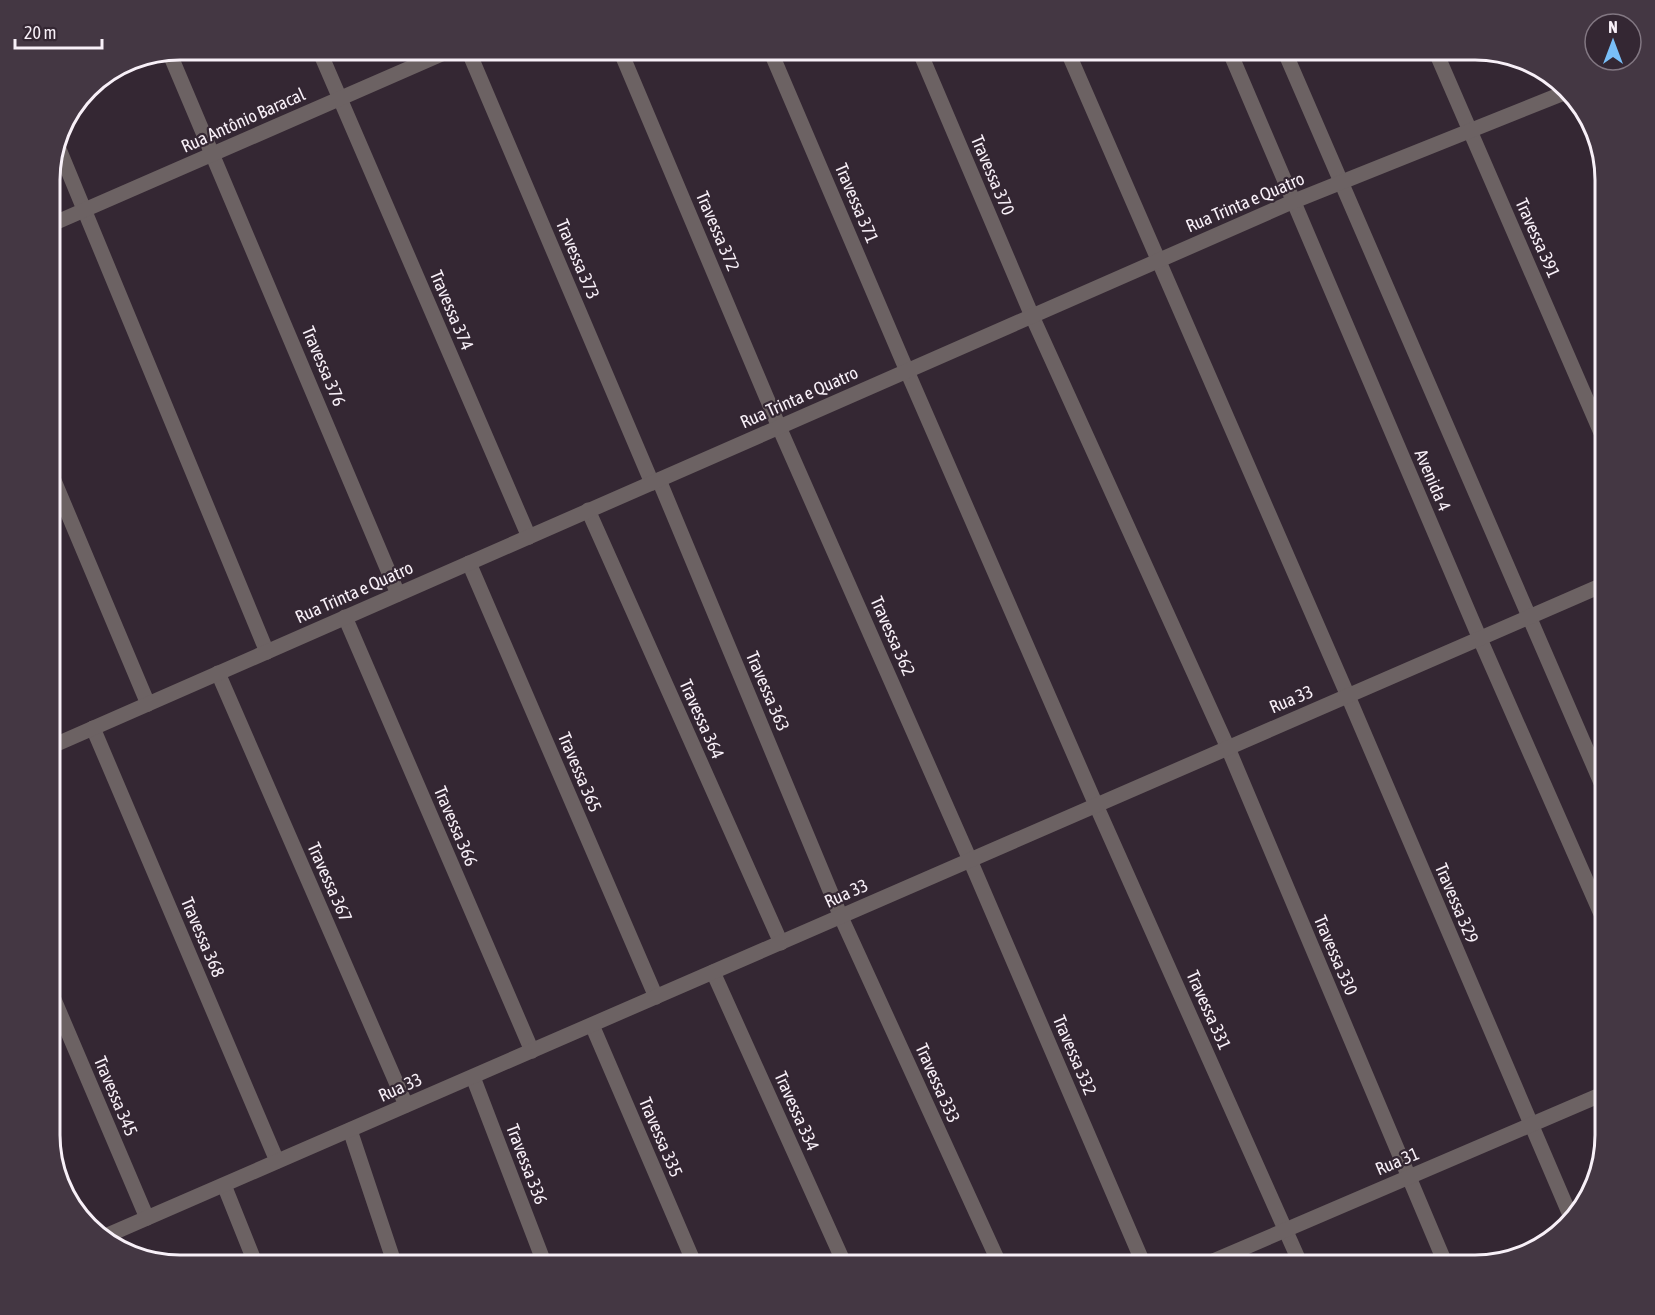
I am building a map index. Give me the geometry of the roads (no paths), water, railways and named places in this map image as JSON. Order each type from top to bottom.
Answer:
[{"type":"street","name":"Travessa 376","points":[[172,60],[398,594]]},
{"type":"street","name":"Travessa 374","points":[[323,60],[529,537]]},
{"type":"street","name":"Rua Antônio Baracal","points":[[60,221],[428,60]]},
{"type":"street","name":"Travessa 373","points":[[472,60],[655,482]]},
{"type":"street","name":"Travessa 372","points":[[624,60],[779,427]]},
{"type":"street","name":"Travessa 371","points":[[774,60],[1096,805]]},
{"type":"street","name":"Travessa 370","points":[[923,60],[1032,316],[1228,748]]},
{"type":"street","points":[[1071,60],[1158,261]]},
{"type":"street","name":"Avenida 4","points":[[1233,60],[1480,639],[1595,900]]},
{"type":"street","name":"Avenida 4","points":[[1288,60],[1595,769]]},
{"type":"street","name":"Travessa 391","points":[[1439,60],[1595,418]]},
{"type":"street","name":"Rua Trinta e Quatro","points":[[60,743],[1292,202],[1560,95]]},
{"type":"street","points":[[63,156],[267,652]]},
{"type":"street","name":"Travessa 329","points":[[1158,261],[1348,696],[1568,1211]]},
{"type":"street","name":"Travessa 362","points":[[779,427],[970,860]]},
{"type":"street","name":"Travessa 363","points":[[655,482],[841,916]]},
{"type":"street","points":[[60,495],[148,704]]},
{"type":"street","name":"Travessa 364","points":[[588,510],[781,943]]},
{"type":"street","name":"Travessa 365","points":[[469,563],[656,997]]},
{"type":"street","name":"Rua 33","points":[[112,1233],[1595,588]]},
{"type":"street","name":"Travessa 366","points":[[345,617],[532,1051]]},
{"type":"street","name":"Travessa 367","points":[[218,673],[406,1105]]},
{"type":"street","name":"Travessa 368","points":[[93,728],[277,1161]]},
{"type":"street","name":"Travessa 330","points":[[1228,748],[1441,1255]]},
{"type":"street","name":"Travessa 331","points":[[1096,805],[1296,1255]]},
{"type":"street","name":"Travessa 332","points":[[970,860],[1139,1255]]},
{"type":"street","name":"Travessa 333","points":[[841,916],[995,1255]]},
{"type":"street","name":"Travessa 334","points":[[713,972],[840,1255]]},
{"type":"street","name":"Travessa 345","points":[[60,1014],[147,1218]]},
{"type":"street","name":"Travessa 335","points":[[592,1024],[690,1255]]},
{"type":"street","name":"Travessa 336","points":[[473,1077],[541,1255]]},
{"type":"street","name":"Rua 31","points":[[1229,1255],[1595,1097]]},
{"type":"street","points":[[350,1130],[391,1255]]},
{"type":"street","points":[[224,1185],[252,1255]]}]
